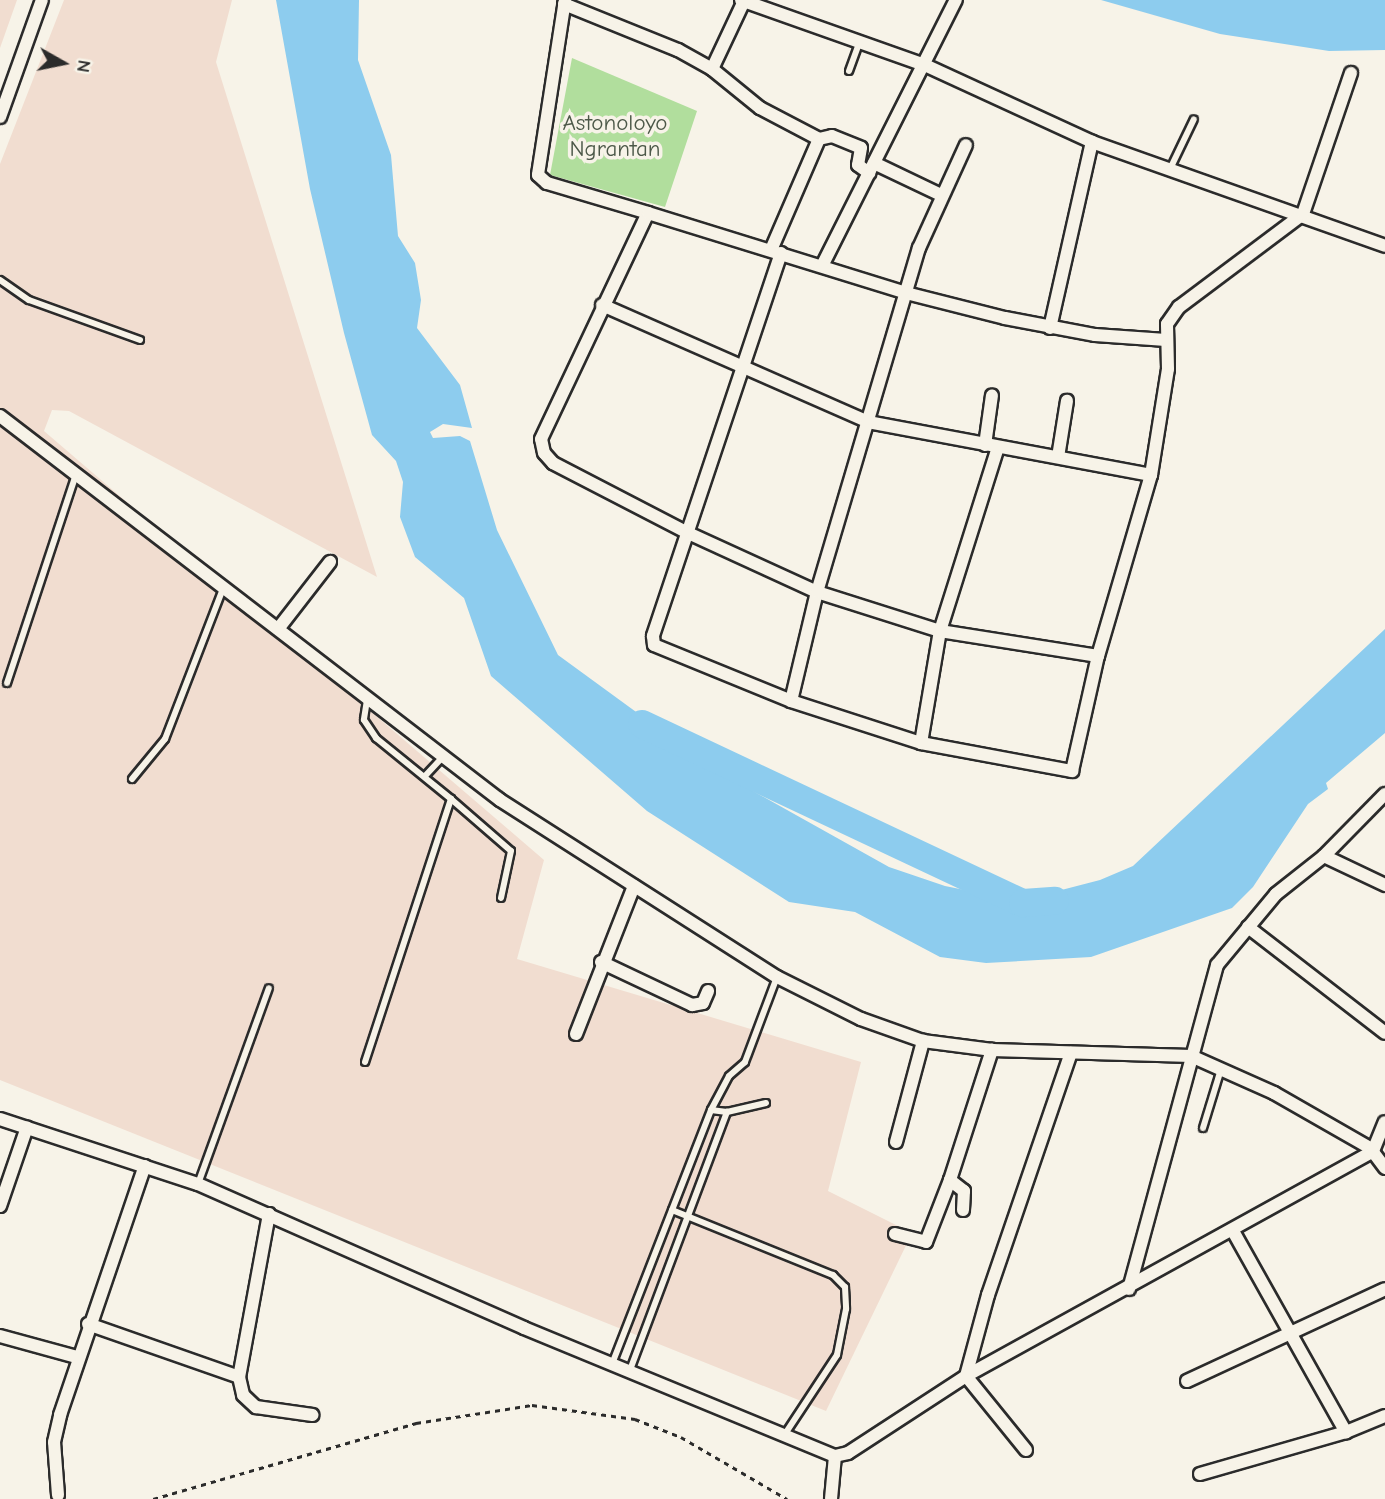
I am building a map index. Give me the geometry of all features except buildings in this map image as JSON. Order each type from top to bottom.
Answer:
[{"type":"street","points":[[0,117],[42,0]]},
{"type":"street","points":[[822,266],[927,66],[956,0]]},
{"type":"street","points":[[712,69],[742,1],[927,66],[1092,142],[1303,214],[1385,246]]},
{"type":"street","points":[[941,195],[858,165],[859,146],[832,136],[819,139],[760,108],[712,69],[641,32],[565,2],[538,175],[547,183],[906,293],[1050,328],[1166,340]]},
{"type":"street","points":[[819,139],[776,251],[744,369],[654,645],[792,701],[921,743],[1072,771],[1098,656],[1151,475],[1168,369],[1166,340],[1170,316],[1303,214],[1351,73]]},
{"type":"street","points":[[1050,328],[1092,142]]},
{"type":"street","points":[[792,701],[817,592],[906,293],[941,195],[966,145]]},
{"type":"street","points":[[648,213],[602,305],[541,439],[544,453],[553,463],[688,534],[817,592],[940,631],[1098,656]]},
{"type":"street","points":[[602,305],[868,422],[1151,475]]},
{"type":"street","points":[[921,743],[940,631],[992,446],[992,395]]},
{"type":"street","points":[[1058,457],[1067,401]]},
{"type":"street","points":[[0,416],[368,700],[549,834],[777,976],[861,1019],[923,1041],[992,1050],[1191,1056],[1274,1093],[1373,1151],[1385,1168]]},
{"type":"street","points":[[278,629],[330,562]]},
{"type":"street","points":[[1129,1289],[1217,965],[1276,894],[1324,856],[1385,794]]},
{"type":"street","points":[[1324,856],[1385,885]]},
{"type":"street","points":[[576,1034],[601,962],[634,886]]},
{"type":"street","points":[[1248,927],[1385,1033]]},
{"type":"street","points":[[601,962],[692,1005],[703,1003],[708,991]]},
{"type":"street","points":[[896,1142],[923,1041]]},
{"type":"street","points":[[895,1234],[926,1242],[950,1180],[992,1050]]},
{"type":"street","points":[[966,1376],[988,1295],[1071,1053]]},
{"type":"street","points":[[0,1119],[198,1184],[611,1365],[835,1456],[848,1453],[966,1376],[1129,1289],[1373,1151],[1385,1122]]},
{"type":"street","points":[[0,1206],[27,1127]]},
{"type":"street","points":[[58,1495],[54,1436],[88,1324],[145,1166]]},
{"type":"street","points":[[950,1180],[964,1191],[963,1210]]},
{"type":"street","points":[[269,1214],[239,1377],[243,1395],[256,1407],[312,1415]]},
{"type":"street","points":[[1233,1231],[1346,1432]]},
{"type":"street","points":[[1187,1381],[1385,1289]]},
{"type":"street","points":[[88,1324],[239,1377]]},
{"type":"street","points":[[0,1336],[77,1357]]},
{"type":"street","points":[[966,1376],[1026,1450]]},
{"type":"street","points":[[1200,1475],[1346,1432],[1385,1416]]},
{"type":"street","points":[[831,1499],[835,1456]]},
{"type":"lane","points":[[849,71],[860,41]]},
{"type":"lane","points":[[1170,169],[1195,119]]},
{"type":"lane","points":[[0,280],[29,300],[140,341]]},
{"type":"lane","points":[[7,682],[76,474]]},
{"type":"lane","points":[[132,779],[165,738],[223,589]]},
{"type":"lane","points":[[368,700],[363,720],[367,727],[511,851],[501,898]]},
{"type":"lane","points":[[425,776],[443,757]]},
{"type":"lane","points":[[365,1062],[451,799]]},
{"type":"lane","points":[[611,1365],[711,1110],[729,1076],[744,1062],[777,976]]},
{"type":"lane","points":[[198,1184],[268,988]]},
{"type":"lane","points":[[1203,1128],[1221,1069]]},
{"type":"lane","points":[[711,1110],[727,1112],[766,1103]]},
{"type":"lane","points":[[629,1372],[727,1112]]},
{"type":"lane","points":[[672,1210],[833,1275],[845,1287],[846,1309],[837,1355],[784,1436]]},
{"type":"path","points":[[153,1499],[416,1423],[532,1405],[635,1419],[681,1437],[787,1499]]},
{"type":"shaded area","points":[[0,0],[17,0],[0,48]]},
{"type":"shaded area","points":[[64,0],[232,0],[216,62],[377,577],[69,411],[52,410],[44,431],[544,860],[517,959],[861,1062],[828,1191],[912,1233],[826,1411],[0,1080],[0,164]]},
{"type":"green space","name":"Astonoloyo Ngrantan","points":[[572,58],[697,111],[665,207],[550,175]]},
{"type":"water","points":[[276,0],[359,0],[358,60],[391,155],[398,236],[415,263],[421,300],[417,328],[460,385],[472,428],[443,424],[430,432],[433,438],[460,436],[470,441],[497,530],[558,655],[717,771],[889,867],[945,886],[1019,901],[1100,880],[1133,866],[1385,629],[1385,733],[1326,783],[1328,789],[1308,804],[1253,887],[1232,908],[1091,957],[986,963],[940,957],[855,912],[789,902],[647,811],[491,676],[464,598],[415,557],[400,517],[403,482],[396,461],[372,435],[344,333],[310,189]]},
{"type":"water","points":[[1101,0],[1385,0],[1385,50],[1329,51],[1220,34]]},
{"type":"waterway","points":[[642,724],[1023,903],[1055,901]]}]
